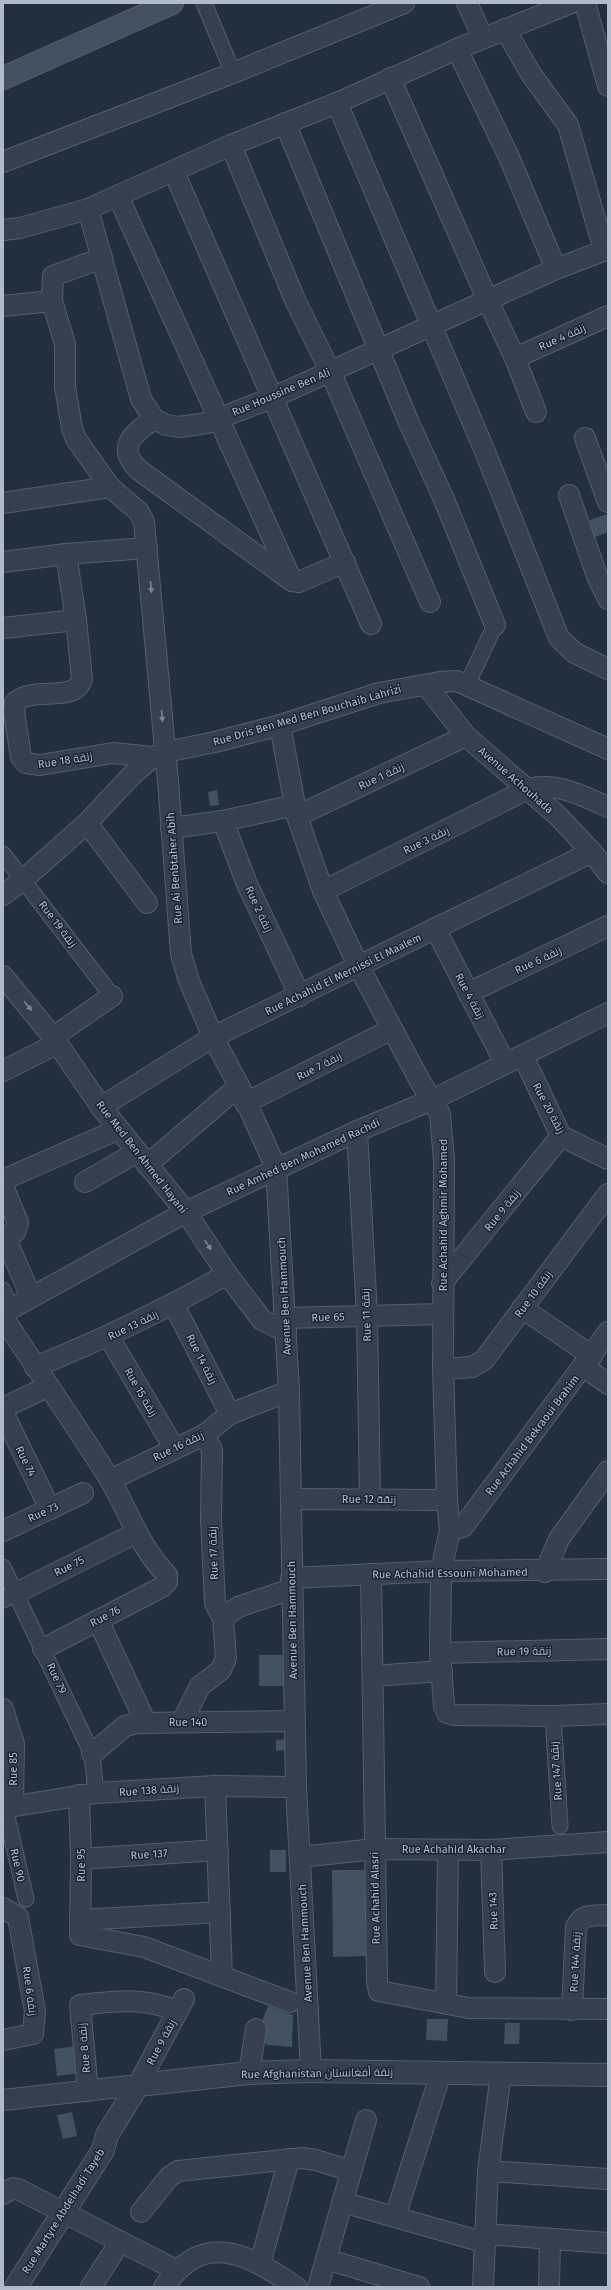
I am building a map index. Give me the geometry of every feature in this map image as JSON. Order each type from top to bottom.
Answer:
[{"type":"main road","points":[[3,78],[172,3]]},
{"type":"street","points":[[204,3],[233,73]]},
{"type":"street","points":[[3,162],[233,73],[404,3]]},
{"type":"street","points":[[467,3],[483,38]]},
{"type":"street","points":[[3,230],[20,228],[88,209],[174,172],[231,145],[337,103],[457,49],[571,3]]},
{"type":"street","points":[[585,3],[608,86]]},
{"type":"street","points":[[505,29],[532,74],[568,125],[606,250]]},
{"type":"street","points":[[457,49],[509,157],[556,269]]},
{"type":"street","points":[[390,78],[488,301],[515,358],[536,412]]},
{"type":"street","points":[[337,103],[433,326],[560,638],[576,653],[608,669]]},
{"type":"street","points":[[285,124],[409,423],[443,497],[495,625],[467,685]]},
{"type":"street","points":[[231,145],[295,300],[330,371],[430,602]]},
{"type":"street","points":[[174,172],[274,397],[371,624]]},
{"type":"street","points":[[118,196],[292,581]]},
{"type":"street","points":[[88,209],[141,399],[154,419],[137,432],[130,440],[128,455],[133,464],[292,581],[299,582],[345,562]]},
{"type":"street","name":"Rue Houssine Ben Ali","points":[[154,419],[166,425],[179,427],[207,423],[219,419],[274,397],[556,269],[606,250]]},
{"type":"street","name":"Rue Ai Benbtaher Abih","points":[[102,258],[53,276],[52,301],[65,344],[65,387],[72,428],[81,446],[110,487],[142,516],[147,548],[159,755],[171,828],[181,954],[189,981],[213,1037],[242,1094],[276,1168]]},
{"type":"street","points":[[3,306],[52,301]]},
{"type":"street","name":"Rue 4 زنقة","points":[[515,358],[608,316]]},
{"type":"street","points":[[585,438],[608,502]]},
{"type":"street","points":[[3,503],[110,487]]},
{"type":"street","points":[[569,495],[597,576],[608,599]]},
{"type":"street","points":[[3,558],[147,548]]},
{"type":"street","name":"Rue 18 زنقة","points":[[66,554],[82,666],[81,684],[70,692],[23,696],[15,703],[14,712],[21,757],[26,763],[40,765],[106,754],[159,755]]},
{"type":"street","points":[[3,628],[76,620]]},
{"type":"street","name":"Rue Dris Ben Med Ben Bouchaib Lahrizi","points":[[159,755],[280,725],[379,692],[447,681],[457,681],[467,685],[516,709],[608,749]]},
{"type":"street","name":"Avenue Achouhada","points":[[426,685],[466,736],[558,816],[592,852],[608,873]]},
{"type":"street","name":"Rue Achahid Aghmir Mohamed","points":[[280,725],[296,810],[323,891],[358,965],[440,1114],[443,1132],[443,1369],[447,1500],[450,1530],[441,1571],[441,1662],[444,1706],[447,1713],[454,1715],[553,1716]]},
{"type":"street","name":"Rue 1 زنقة","points":[[171,828],[296,810],[466,736]]},
{"type":"street","points":[[3,895],[24,879],[87,823],[134,774],[159,755]]},
{"type":"street","name":"Rue 3 زنقة","points":[[323,891],[528,790],[550,786],[567,790],[608,807]]},
{"type":"street","name":"Rue 2 زنقة","points":[[223,821],[247,884],[300,996]]},
{"type":"street","points":[[87,823],[147,903]]},
{"type":"street","name":"Rue Achahid El Mernissi El Maalem","points":[[102,1107],[213,1037],[300,996],[358,965],[592,852]]},
{"type":"street","name":"Rue 19 زنقة","points":[[3,854],[24,879],[112,996]]},
{"type":"street","name":"Rue 6 زنقة","points":[[468,993],[608,926]]},
{"type":"street","name":"Rue 4 زنقة","points":[[435,928],[468,993],[514,1060]]},
{"type":"street","name":"Rue Med Ben Ahmed Hayani","points":[[3,976],[55,1041],[102,1107],[142,1159],[186,1212],[227,1274],[262,1320],[276,1327],[286,1324]]},
{"type":"street","points":[[3,1071],[55,1041],[112,996]]},
{"type":"street","name":"Rue Amhed Ben Mohamed Rachdi","points":[[5,1306],[31,1298],[186,1212],[276,1168],[357,1130],[432,1100],[608,1012]]},
{"type":"street","name":"Rue 7 زنقة","points":[[85,1182],[142,1159],[242,1094],[392,1029]]},
{"type":"street","name":"Rue 20 زنقة","points":[[514,1060],[561,1136],[608,1159]]},
{"type":"street","points":[[3,1180],[119,1128]]},
{"type":"street","name":"Rue 11 زنقة","points":[[357,1130],[367,1315],[370,1500]]},
{"type":"street","name":"Rue 9 زنقة","points":[[442,1284],[561,1136]]},
{"type":"street","name":"Avenue Ben Hammouch","points":[[276,1168],[286,1324],[291,1499],[291,1583],[296,1787],[311,2071]]},
{"type":"street","points":[[3,1186],[18,1223],[15,1232],[4,1237],[31,1298]]},
{"type":"street","name":"Rue 10 زنقة","points":[[443,1369],[463,1368],[479,1364],[608,1194]]},
{"type":"street","name":"Rue 13 زنقة","points":[[35,1368],[109,1336],[174,1305],[227,1274]]},
{"type":"street","name":"Rue 14 زنقة","points":[[174,1305],[230,1414]]},
{"type":"street","points":[[5,1306],[35,1368],[49,1386],[110,1480],[136,1533]]},
{"type":"street","points":[[522,1308],[588,1361],[608,1384]]},
{"type":"street","name":"Rue 65","points":[[286,1324],[367,1315],[442,1314]]},
{"type":"street","name":"Rue Achahid Bekraoui Brahim","points":[[450,1530],[463,1527],[588,1361],[608,1332]]},
{"type":"street","name":"Rue 15 زنقة","points":[[109,1336],[174,1448]]},
{"type":"street","points":[[3,1408],[49,1386]]},
{"type":"street","name":"Rue 16 زنقة","points":[[110,1480],[174,1448],[204,1435],[230,1414],[288,1391]]},
{"type":"street","name":"Rue 74","points":[[3,1412],[50,1509]]},
{"type":"street","name":"Rue 17 زنقة","points":[[182,1722],[200,1686],[221,1670],[226,1658],[224,1618],[214,1602],[211,1520],[212,1450],[204,1435]]},
{"type":"street","points":[[545,1572],[559,1539],[608,1471]]},
{"type":"street","name":"Rue 73","points":[[3,1531],[83,1493]]},
{"type":"street","name":"Rue 12 زنقة","points":[[291,1499],[447,1500]]},
{"type":"street","name":"Rue 76","points":[[43,1649],[162,1587],[167,1582],[166,1575],[153,1560],[136,1533]]},
{"type":"street","name":"Rue 75","points":[[10,1597],[136,1533]]},
{"type":"street","name":"Rue 79","points":[[3,1567],[10,1597],[43,1649],[92,1754],[87,1794]]},
{"type":"street","name":"Rue Achahid Essouni Mohamed","points":[[224,1618],[238,1607],[291,1583],[371,1574],[441,1571],[545,1572],[608,1569]]},
{"type":"street","name":"Rue Achahid Alasri","points":[[371,1574],[377,1982],[379,1991],[469,2008],[608,2010]]},
{"type":"street","points":[[98,1620],[145,1722]]},
{"type":"street","name":"Rue 19 زنقة","points":[[441,1662],[608,1649]]},
{"type":"street","points":[[373,1676],[441,1662]]},
{"type":"street","name":"Rue 85","points":[[3,1709],[14,1744],[7,1807]]},
{"type":"street","points":[[553,1716],[608,1714]]},
{"type":"street","name":"Rue 147 زنقة","points":[[553,1716],[560,1826]]},
{"type":"street","name":"Rue 140","points":[[92,1754],[125,1726],[145,1722],[294,1721]]},
{"type":"street","points":[[215,1786],[222,1976]]},
{"type":"street","name":"Rue 138 زنقة","points":[[7,1807],[87,1794],[215,1786],[296,1787]]},
{"type":"street","name":"Rue 95","points":[[80,1927],[81,1859],[87,1794]]},
{"type":"street","name":"Rue 90","points":[[7,1807],[26,1899]]},
{"type":"street","name":"Rue Achahid Akachar","points":[[300,1857],[375,1849],[491,1850],[608,1842]]},
{"type":"street","name":"Rue 137","points":[[81,1859],[218,1850]]},
{"type":"street","points":[[446,2004],[448,1850]]},
{"type":"street","name":"Rue 143","points":[[491,1850],[495,1972]]},
{"type":"street","name":"Rue 6 زنقة","points":[[3,2040],[30,2036],[33,2034],[35,2011],[10,1912]]},
{"type":"street","points":[[80,1927],[220,1912]]},
{"type":"street","name":"Rue 144 زنقة","points":[[572,2010],[576,1927],[579,1920],[586,1916],[608,1915]]},
{"type":"street","points":[[80,1927],[144,1947],[290,2002]]},
{"type":"street","name":"Rue 8 زنقة","points":[[88,2091],[80,2005],[134,2000],[180,2005]]},
{"type":"street","name":"Rue 9 زنقة","points":[[138,2085],[180,2005]]},
{"type":"street","points":[[249,2073],[256,2030]]},
{"type":"street","name":"Rue Afghanistan زنقة أفغانستان","points":[[3,2100],[249,2073],[311,2071],[608,2075]]},
{"type":"street","points":[[395,2217],[438,2082],[438,2073]]},
{"type":"street","points":[[484,2287],[488,2171],[502,2074]]},
{"type":"street","name":"Rue Martyre Abdelhadi Tayeb","points":[[16,2287],[94,2146],[107,2135],[138,2085]]},
{"type":"street","points":[[318,2287],[366,2120]]},
{"type":"street","points":[[141,2212],[169,2177],[178,2171],[289,2159],[316,2160],[351,2171]]},
{"type":"street","points":[[260,2264],[289,2159]]},
{"type":"street","points":[[488,2171],[608,2179]]},
{"type":"street","points":[[6,2192],[18,2189],[120,2242],[169,2282],[199,2254],[210,2251],[222,2251],[260,2264],[296,2287]]},
{"type":"street","points":[[342,2202],[395,2217],[486,2238],[608,2243]]},
{"type":"street","name":"Rue Martyre Abdelhadi Tayeb","points":[[3,2285],[58,2210]]},
{"type":"street","points":[[549,2287],[550,2241]]},
{"type":"street","points":[[91,2287],[120,2242]]},
{"type":"street","points":[[326,2259],[419,2287]]},
{"type":"building","points":[[607,514],[608,532],[593,538],[587,521]]},
{"type":"building","points":[[217,790],[219,805],[210,806],[208,792]]},
{"type":"building","points":[[259,1655],[288,1655],[288,1686],[259,1686]]},
{"type":"building","points":[[289,1739],[289,1750],[276,1751],[276,1740]]},
{"type":"building","points":[[270,1850],[286,1850],[286,1872],[270,1872]]},
{"type":"building","points":[[332,1870],[367,1870],[367,1956],[333,1957]]},
{"type":"building","points":[[268,2006],[293,2015],[292,2047],[267,2045],[257,2034]]},
{"type":"building","points":[[427,2019],[448,2019],[447,2041],[426,2040]]},
{"type":"building","points":[[505,2023],[520,2023],[519,2044],[504,2044]]},
{"type":"building","points":[[77,2046],[80,2073],[57,2076],[54,2049]]},
{"type":"building","points":[[72,2112],[77,2136],[63,2139],[57,2115]]}]
